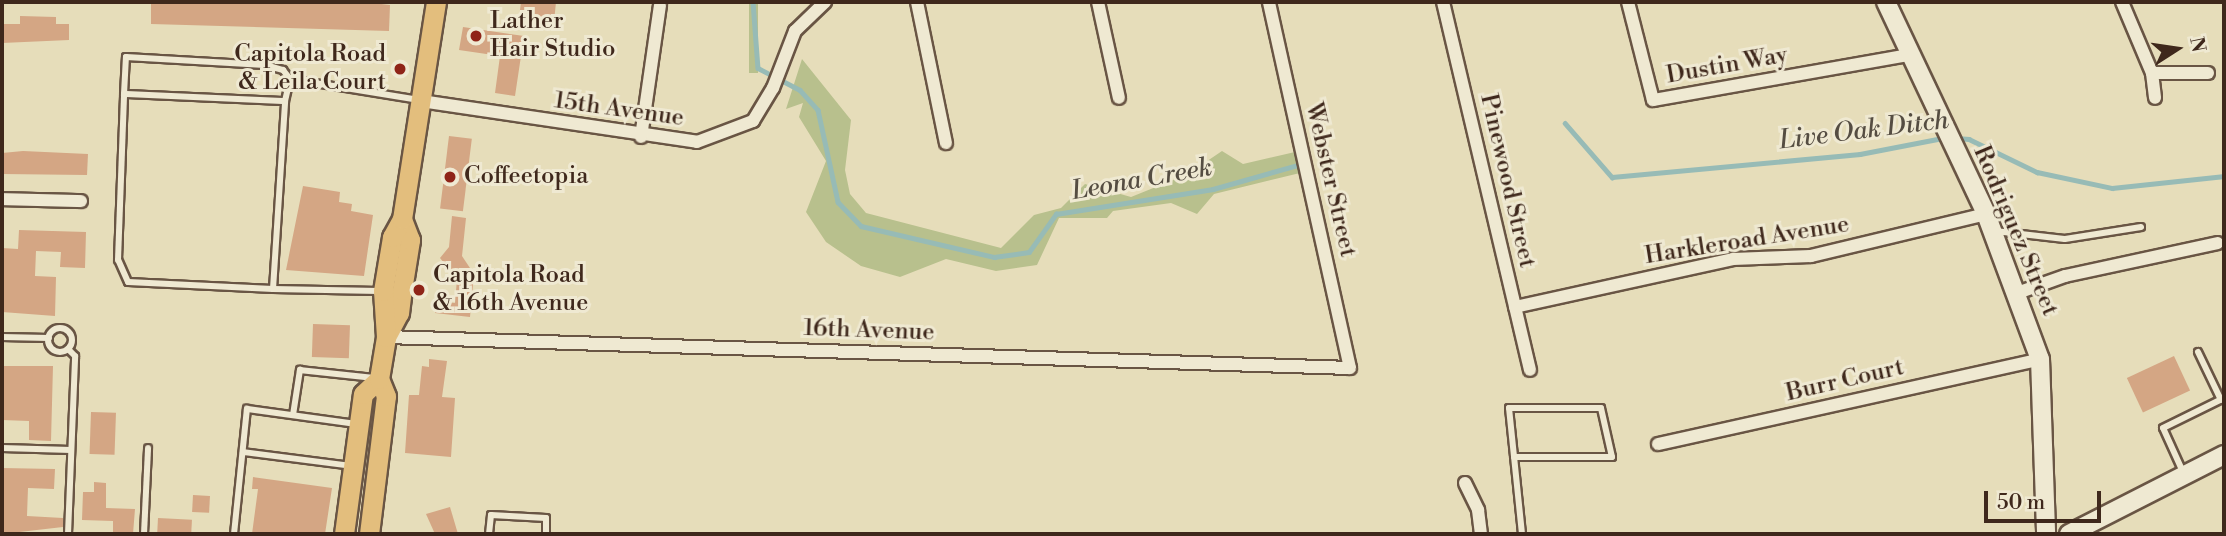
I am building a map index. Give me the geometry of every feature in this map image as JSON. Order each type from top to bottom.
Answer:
[{"type":"main road","points":[[369,534],[386,396],[379,379],[386,337],[383,291],[392,237],[402,219],[436,2]]},
{"type":"main road","points":[[386,337],[399,313],[410,240],[402,219]]},
{"type":"main road","points":[[344,534],[363,394],[379,379]]},
{"type":"street","name":"15th Avenue","points":[[421,101],[641,137],[698,142],[753,121],[773,88],[795,32],[825,2]]},
{"type":"street","points":[[917,2],[946,143]]},
{"type":"street","points":[[1098,2],[1119,98]]},
{"type":"street","name":"Webster Street","points":[[1269,2],[1350,368]]},
{"type":"street","name":"Pinewood Street","points":[[1443,2],[1530,370]]},
{"type":"street","name":"Dustin Way","points":[[1628,2],[1653,100],[1909,55]]},
{"type":"street","name":"Rodriguez Street","points":[[1886,2],[2020,292],[2040,359],[2046,534]]},
{"type":"street","points":[[2122,2],[2152,73],[2155,98]]},
{"type":"street","points":[[641,137],[660,5]]},
{"type":"street","points":[[2152,73],[2208,73]]},
{"type":"street","points":[[2,199],[81,201]]},
{"type":"street","name":"Harkleroad Avenue","points":[[1515,307],[1733,259],[1811,256],[1986,214]]},
{"type":"street","points":[[2020,292],[2065,276],[2217,243]]},
{"type":"street","name":"16th Avenue","points":[[386,337],[1350,368]]},
{"type":"street","name":"Burr Court","points":[[1658,444],[2040,359]]},
{"type":"street","points":[[2069,534],[2224,455]]},
{"type":"street","points":[[1465,483],[1478,510],[1481,534]]},
{"type":"lane","points":[[383,291],[128,282],[118,260],[126,57],[265,65],[283,69],[290,79],[421,101]]},
{"type":"lane","points":[[273,289],[285,102],[290,79]]},
{"type":"lane","points":[[124,94],[285,102]]},
{"type":"lane","points":[[1994,231],[2065,239],[2141,227]]},
{"type":"lane","points":[[49,338],[54,330],[65,329],[72,339],[68,349]]},
{"type":"lane","points":[[2,337],[49,338]]},
{"type":"lane","points":[[49,338],[54,351],[68,349]]},
{"type":"lane","points":[[68,349],[75,356],[68,534]]},
{"type":"lane","points":[[2184,474],[2163,428],[2223,399],[2198,352]]},
{"type":"lane","points":[[293,415],[300,370],[379,379]]},
{"type":"lane","points":[[1514,457],[1612,457],[1601,408],[1509,408],[1514,457],[1522,534]]},
{"type":"lane","points":[[234,534],[247,409],[359,424]]},
{"type":"lane","points":[[144,534],[148,447]]},
{"type":"lane","points":[[2,448],[71,450]]},
{"type":"lane","points":[[243,452],[354,466]]},
{"type":"lane","points":[[489,534],[491,515],[547,518],[546,534]]},
{"type":"green space","points":[[749,2],[758,2],[758,73],[749,73]]},
{"type":"green space","points":[[802,59],[851,120],[845,170],[850,194],[866,213],[1001,248],[1034,215],[1061,208],[1085,184],[1131,197],[1188,174],[1222,151],[1243,164],[1295,152],[1300,173],[1214,194],[1197,214],[1171,203],[1113,211],[1107,218],[1059,218],[1037,265],[996,271],[946,259],[900,277],[861,266],[826,242],[806,212],[826,161],[799,117],[803,103],[786,109]]},
{"type":"building","points":[[151,2],[390,5],[389,31],[151,24]]},
{"type":"building","points":[[521,2],[556,2],[554,22],[519,18]]},
{"type":"building","points":[[20,16],[56,17],[56,24],[69,24],[69,40],[2,43],[2,24],[20,24]]},
{"type":"building","points":[[463,27],[524,36],[515,96],[495,93],[500,56],[459,50]]},
{"type":"building","points":[[449,136],[472,139],[463,211],[440,208]]},
{"type":"building","points":[[23,151],[88,154],[87,175],[2,174],[2,153]]},
{"type":"building","points":[[303,186],[340,192],[339,202],[352,204],[351,211],[373,215],[364,276],[286,270]]},
{"type":"building","points":[[452,216],[466,218],[462,256],[474,274],[470,317],[435,313],[436,301],[455,303],[457,279],[440,258],[449,247]]},
{"type":"building","points":[[19,230],[86,232],[85,268],[60,267],[61,252],[36,251],[35,276],[56,277],[55,316],[2,312],[2,248],[18,249]]},
{"type":"building","points":[[313,324],[350,325],[349,358],[312,357]]},
{"type":"building","points":[[2174,356],[2190,390],[2143,412],[2127,378]]},
{"type":"building","points":[[429,359],[447,361],[442,397],[455,398],[451,457],[405,453],[409,395],[419,395],[422,366],[429,367]]},
{"type":"building","points":[[2,366],[53,366],[51,441],[29,440],[29,421],[2,420]]},
{"type":"building","points":[[91,412],[116,413],[115,455],[90,454]]},
{"type":"building","points":[[2,468],[55,469],[54,489],[28,488],[27,516],[63,518],[63,527],[2,534]]},
{"type":"building","points":[[253,477],[332,488],[325,534],[252,534],[258,489],[252,489]]},
{"type":"building","points":[[94,482],[106,483],[106,508],[135,509],[133,534],[113,534],[113,521],[82,520],[83,492],[94,492]]},
{"type":"building","points":[[193,495],[210,496],[209,513],[192,512]]},
{"type":"building","points":[[450,507],[458,534],[435,534],[426,514]]},
{"type":"building","points":[[158,518],[192,520],[191,534],[157,534]]},
{"type":"waterway","name":"Leona Creek","points":[[753,2],[758,68],[800,90],[818,110],[838,202],[861,226],[994,257],[1029,252],[1056,214],[1213,189],[1298,165]]},
{"type":"waterway","name":"Live Oak Ditch","points":[[1565,123],[1612,177],[1860,154],[1943,138]]},
{"type":"waterway","name":"Live Oak Ditch","points":[[1956,138],[1969,139],[2037,172],[2112,188],[2224,176]]},
{"type":"place","name":"Lather Hair Studio","points":[[476,36]]},
{"type":"place","name":"Capitola Road & Leila Court","points":[[400,69]]},
{"type":"place","name":"Coffeetopia","points":[[450,177]]},
{"type":"place","name":"Capitola Road & 16th Avenue","points":[[419,290]]}]
